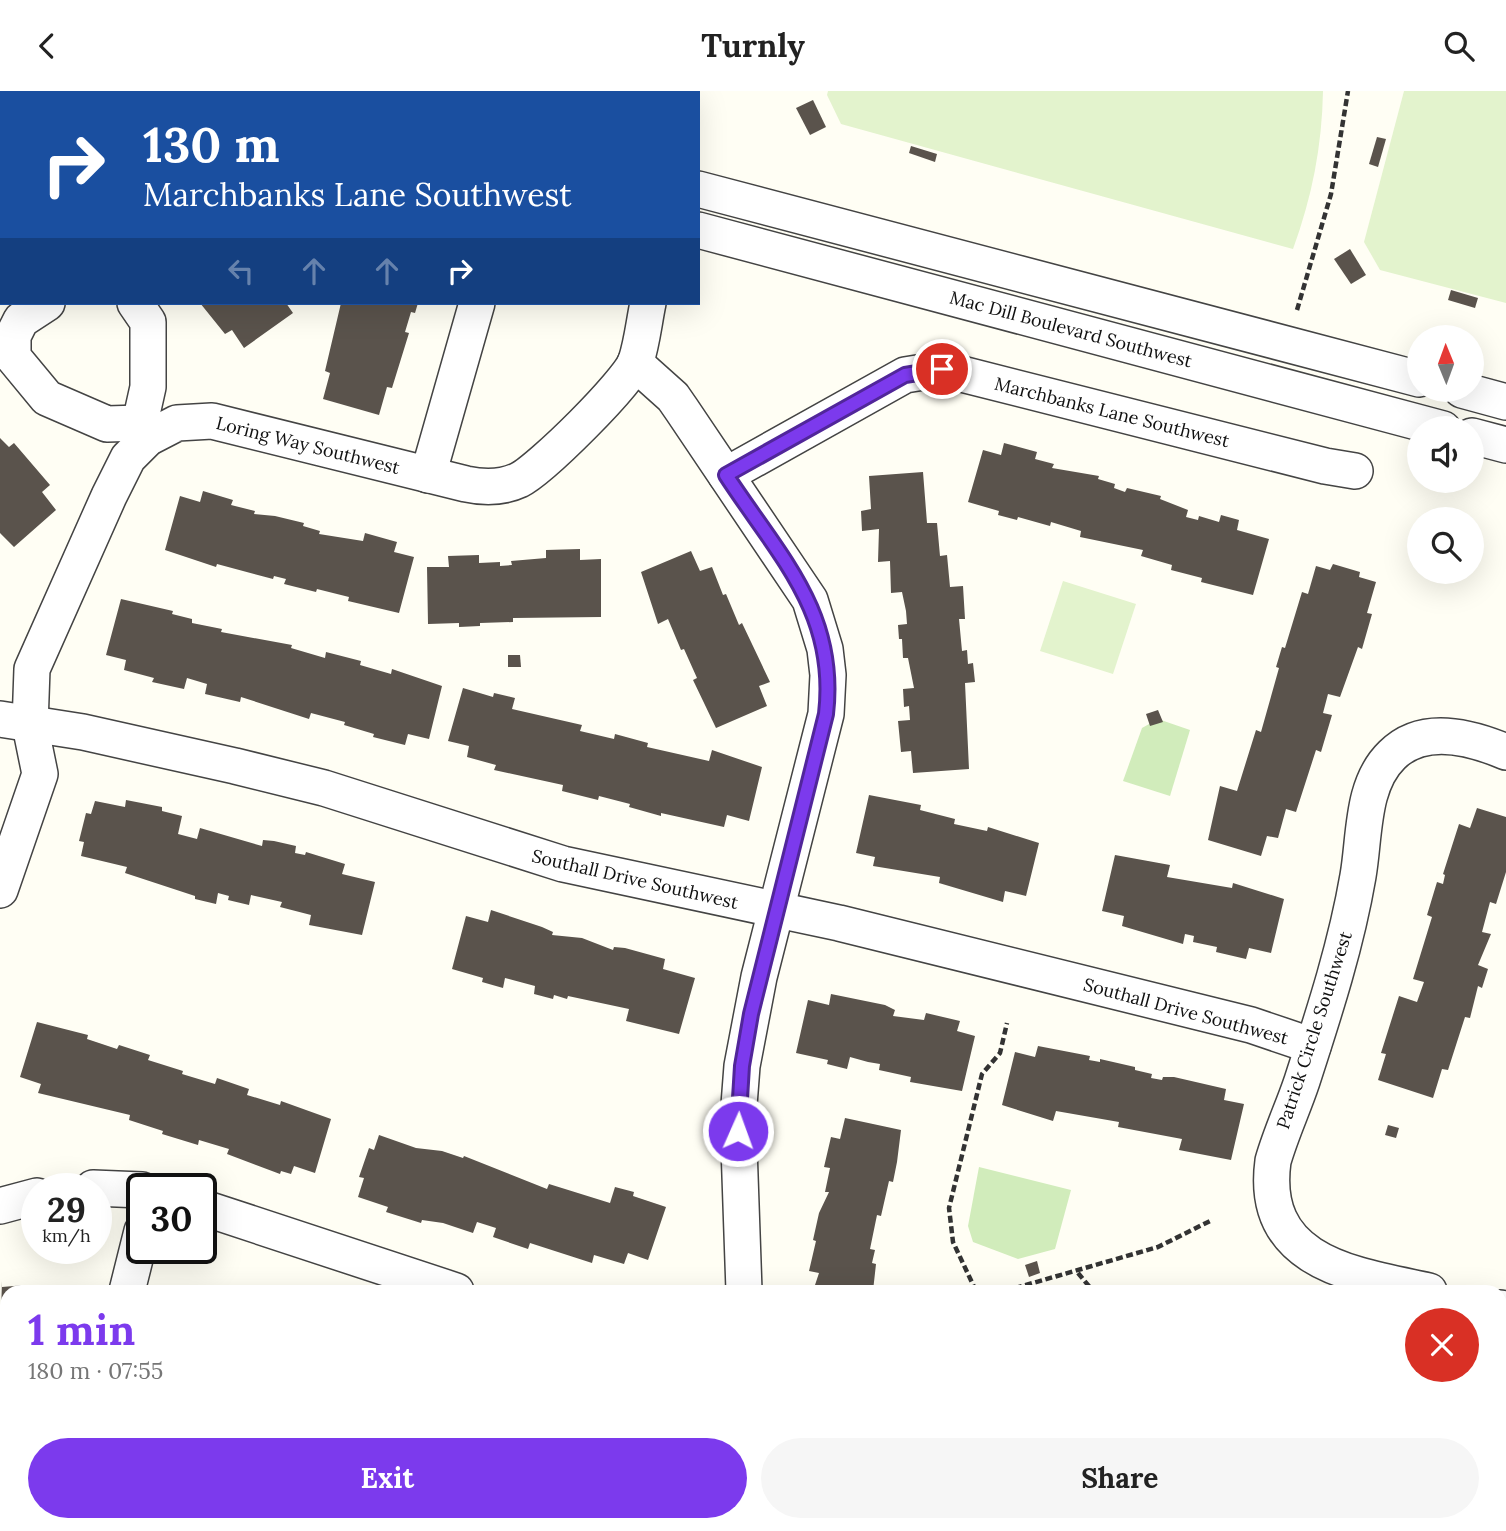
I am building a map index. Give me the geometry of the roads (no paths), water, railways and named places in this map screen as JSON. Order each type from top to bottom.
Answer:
[{"type":"street","points":[[700,190],[1407,376]]},
{"type":"street","name":"Mac Dill Boulevard Southwest","points":[[700,231],[1407,419]]},
{"type":"street","points":[[44,305],[21,320],[13,337],[13,357],[47,398],[107,423],[144,430],[148,387],[148,322],[136,305]]},
{"type":"street","points":[[428,475],[476,305]]},
{"type":"street","name":"Loring Way Southwest","points":[[0,890],[40,774],[15,722],[32,669],[109,496],[144,430],[177,423],[212,421],[479,487],[519,479],[589,419],[635,363],[648,305]]},
{"type":"street","points":[[635,363],[673,397],[810,600],[825,649],[828,675],[826,714],[751,1014],[741,1077],[738,1131],[744,1285]]},
{"type":"street","name":"Marchbanks Lane Southwest","points":[[726,475],[905,375],[942,369],[1325,466],[1355,471]]},
{"type":"street","points":[[1484,396],[1506,402]]},
{"type":"street","points":[[1484,440],[1506,446]]},
{"type":"street","name":"Southall Drive Southwest","points":[[15,722],[83,732],[324,788],[544,859],[839,923],[1238,1022],[1313,1046]]},
{"type":"street","name":"Patrick Circle Southwest","points":[[1401,1285],[1346,1273],[1322,1263],[1300,1247],[1279,1213],[1272,1186],[1273,1161],[1313,1046],[1347,930],[1372,787],[1384,763],[1405,745],[1437,737],[1469,738],[1506,752]]},
{"type":"street","points":[[0,1206],[21,1200]]},
{"type":"street","points":[[217,1212],[438,1285]]},
{"type":"street","points":[[128,1285],[134,1264]]}]
